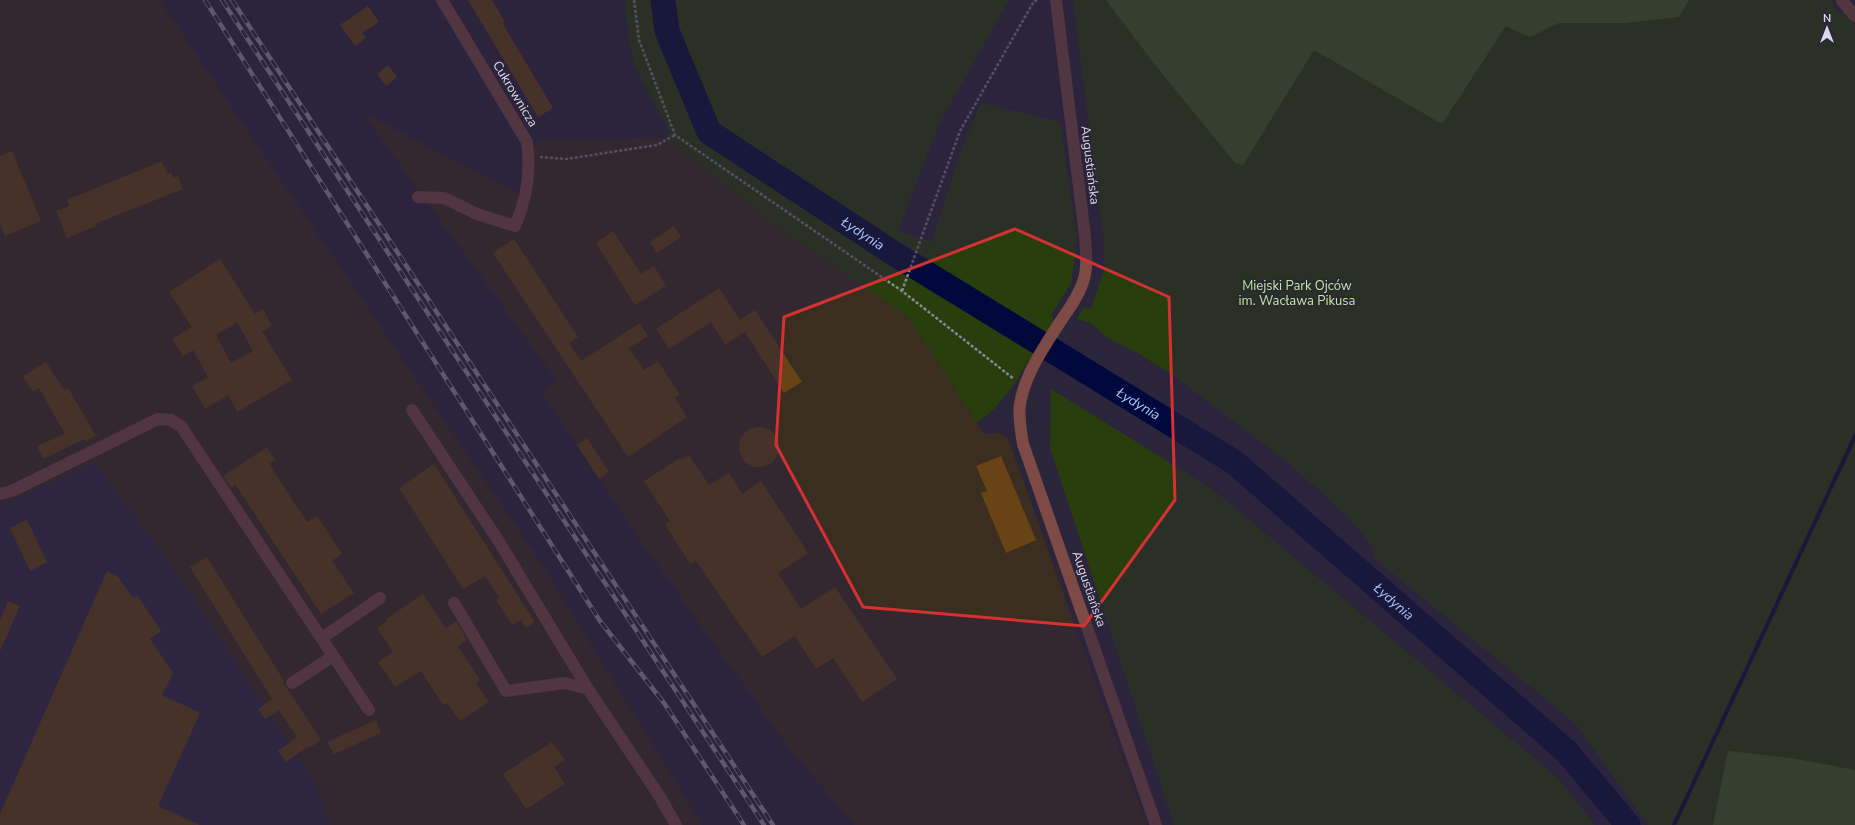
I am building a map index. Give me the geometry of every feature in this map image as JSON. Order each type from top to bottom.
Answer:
[{"type":"street","name":"Cukrownicza","points":[[418,197],[444,198],[477,214],[515,226],[524,206],[530,162],[528,142],[442,0]]},
{"type":"street","name":"Augustiańska","points":[[1056,0],[1085,236],[1086,257],[1083,281],[1073,302],[1036,361],[1025,388],[1020,405],[1021,426],[1024,444],[1156,825]]},
{"type":"street","points":[[1843,0],[1855,16]]},
{"type":"street","points":[[412,410],[498,540],[588,689],[660,796],[676,825]]},
{"type":"street","points":[[0,494],[12,491],[158,419],[171,420],[181,426],[369,710]]},
{"type":"street","points":[[322,638],[380,598]]},
{"type":"street","points":[[454,603],[506,691],[565,683],[588,689]]},
{"type":"street","points":[[292,683],[333,656]]},
{"type":"path","points":[[634,0],[639,40],[675,135],[902,291],[1025,388]]},
{"type":"path","points":[[902,291],[960,131],[1034,1],[1038,0]]},
{"type":"path","points":[[528,142],[538,157],[566,159],[657,145],[675,135]]},
{"type":"highlighted area","points":[[1015,229],[1169,297],[1175,500],[1084,626],[863,607],[776,445],[784,317]]},
{"type":"shaded area","points":[[0,0],[159,0],[542,565],[702,825],[327,825],[320,791],[175,570],[95,463],[0,506]]},
{"type":"shaded area","points":[[362,112],[519,194],[536,141],[666,137],[778,227],[908,317],[984,434],[998,433],[1008,438],[1146,825],[855,825],[788,747],[639,539],[542,392],[557,381]]},
{"type":"shaded area","points":[[95,462],[175,570],[320,791],[327,825],[0,825],[0,506]]},
{"type":"green space","points":[[625,0],[1009,0],[938,126],[898,231],[932,242],[961,150],[981,103],[1060,122],[1077,237],[1071,283],[1051,315],[1057,327],[1036,361],[1029,360],[1013,386],[994,409],[977,423],[908,317],[780,229],[666,137],[670,132],[634,65],[629,41]]},
{"type":"green space","name":"Miejski Park Ojców im. Wacława Pikusa","points":[[1073,0],[1106,0],[1152,61],[1235,162],[1243,165],[1314,50],[1442,124],[1506,26],[1530,37],[1559,23],[1625,23],[1679,17],[1689,0],[1830,0],[1838,12],[1846,12],[1855,25],[1855,825],[1648,825],[1576,724],[1374,558],[1373,547],[1348,517],[1289,463],[1174,376],[1138,353],[1108,338],[1089,322],[1077,319],[1084,307],[1091,309],[1104,270],[1104,242]]},
{"type":"green space","points":[[1106,0],[1689,0],[1679,17],[1625,23],[1559,23],[1530,37],[1506,26],[1442,124],[1314,50],[1243,165],[1235,163],[1152,61]]},
{"type":"green space","points":[[1051,389],[1212,489],[1558,778],[1595,825],[1174,825],[1050,448]]},
{"type":"green space","points":[[1728,751],[1791,758],[1855,770],[1855,825],[1713,825]]},
{"type":"building","points":[[468,0],[492,0],[505,22],[503,24],[553,108],[538,117]]},
{"type":"building","points":[[368,6],[379,22],[362,33],[366,38],[355,46],[340,25]]},
{"type":"building","points":[[388,65],[397,77],[386,86],[377,74]]},
{"type":"building","points":[[12,151],[41,221],[5,236],[0,223],[0,156]]},
{"type":"building","points":[[162,161],[167,174],[171,172],[173,178],[178,176],[183,189],[95,224],[96,226],[67,238],[56,211],[69,206],[67,200]]},
{"type":"building","points":[[674,226],[681,237],[657,253],[650,242]]},
{"type":"building","points":[[613,231],[641,274],[654,266],[666,286],[635,305],[596,243]]},
{"type":"building","points":[[514,239],[578,337],[569,343],[581,361],[640,323],[648,336],[629,348],[644,370],[658,361],[680,395],[675,398],[687,417],[628,457],[493,253]]},
{"type":"building","points":[[220,259],[255,314],[263,309],[272,326],[262,331],[292,380],[237,412],[228,395],[205,409],[192,386],[208,377],[193,350],[183,356],[172,339],[192,327],[169,292]],"holes":[[[237,322],[253,351],[231,363],[216,335]]]},
{"type":"building","points":[[719,288],[740,320],[755,310],[802,382],[784,393],[745,332],[725,345],[711,322],[669,349],[656,329]]},
{"type":"building","points":[[46,362],[64,390],[68,388],[96,436],[86,441],[84,439],[43,459],[37,446],[65,434],[39,388],[33,392],[23,376]]},
{"type":"building","points":[[763,427],[770,430],[776,436],[779,447],[778,455],[770,464],[763,467],[755,467],[748,464],[740,455],[739,443],[742,436],[751,428]]},
{"type":"building","points":[[587,438],[609,472],[599,479],[577,445]]},
{"type":"building","points":[[267,447],[275,460],[269,464],[307,522],[317,516],[342,554],[332,561],[354,593],[321,614],[235,484],[231,488],[223,476]]},
{"type":"building","points":[[689,455],[709,485],[729,473],[742,494],[761,481],[808,553],[778,573],[801,609],[835,587],[897,679],[862,702],[833,658],[816,669],[795,636],[762,657],[696,561],[690,564],[665,524],[670,521],[644,481],[680,458],[681,460]]},
{"type":"building","points":[[1001,456],[1036,540],[1006,553],[981,493],[987,491],[976,466]]},
{"type":"building","points":[[434,464],[535,622],[526,628],[521,620],[512,625],[496,600],[499,598],[485,576],[463,589],[399,488]]},
{"type":"building","points":[[27,520],[47,562],[30,571],[10,528]]},
{"type":"building","points":[[207,557],[284,681],[283,682],[321,740],[309,748],[308,746],[286,762],[278,751],[297,737],[279,710],[265,719],[258,709],[272,699],[190,567]]},
{"type":"building","points":[[107,571],[118,577],[133,598],[137,595],[161,631],[150,639],[173,673],[162,695],[200,713],[158,806],[200,825],[0,825],[0,814]]},
{"type":"building","points":[[423,594],[446,628],[456,621],[467,640],[458,646],[480,680],[476,683],[489,702],[460,721],[447,703],[443,705],[421,671],[395,687],[378,662],[393,652],[377,628],[388,621],[386,619]]},
{"type":"building","points":[[8,601],[20,606],[0,651],[0,620]]},
{"type":"building","points":[[376,720],[381,733],[334,754],[327,742]]},
{"type":"building","points":[[552,742],[565,760],[554,767],[565,784],[526,809],[503,774]]},
{"type":"waterway","name":"Łydynia","points":[[663,0],[667,31],[709,132],[890,251],[1234,462],[1566,751],[1628,825]]},
{"type":"waterway","points":[[1674,825],[1855,436]]},
{"type":"railway","points":[[205,0],[600,621],[664,703],[744,825]]},
{"type":"railway","points":[[222,0],[764,825]]},
{"type":"railway","points":[[232,0],[773,825]]}]
